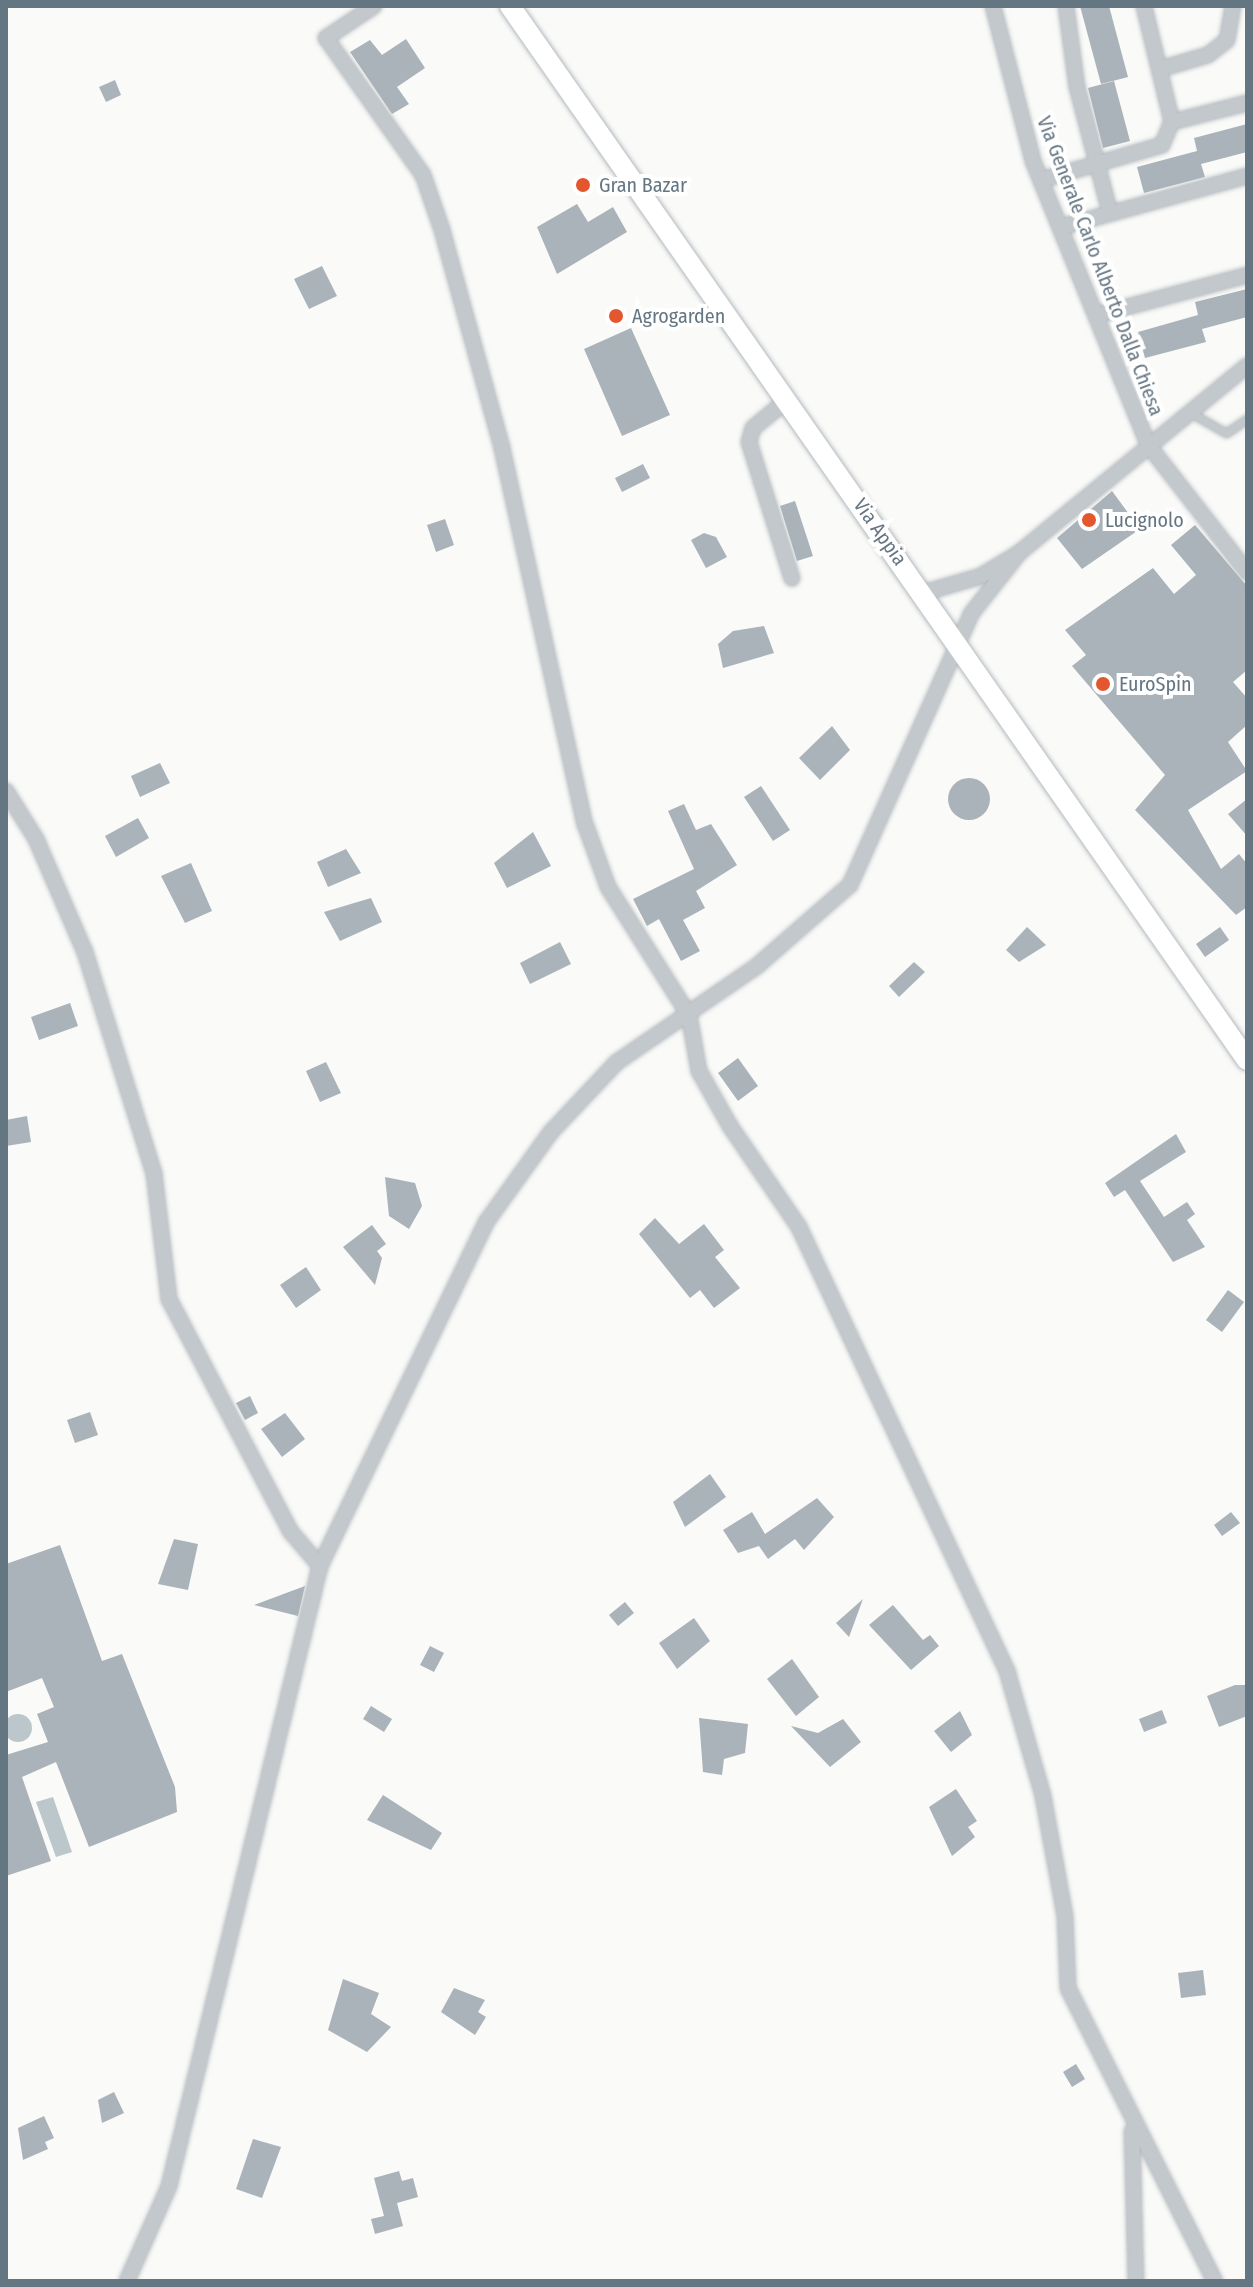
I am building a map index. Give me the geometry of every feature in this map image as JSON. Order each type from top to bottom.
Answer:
[{"type":"main road","name":"Via Appia","points":[[510,6],[1247,1060]]},
{"type":"street","points":[[374,6],[326,38],[423,175],[502,448],[585,824],[608,887],[689,1015],[699,1071],[799,1227],[1007,1671],[1043,1796],[1065,1916],[1068,1988],[1087,2037],[1121,2086],[1132,2127],[1215,2281]]},
{"type":"street","name":"Via Generale Carlo Alberto Dalla Chiesa","points":[[993,6],[1041,180],[1149,446],[1247,572]]},
{"type":"street","points":[[1066,6],[1097,164],[1110,213]]},
{"type":"street","points":[[1041,180],[1162,145],[1172,122],[1144,6]]},
{"type":"street","points":[[1160,69],[1208,55],[1227,40],[1233,6]]},
{"type":"street","points":[[1172,122],[1247,103]]},
{"type":"street","points":[[1061,227],[1247,176]]},
{"type":"street","points":[[1097,315],[1247,275]]},
{"type":"street","points":[[923,593],[981,576],[1019,553],[1246,368]]},
{"type":"street","points":[[787,400],[753,428],[749,442],[792,578]]},
{"type":"street","points":[[127,2281],[169,2186],[320,1566],[487,1221],[551,1132],[617,1062],[689,1015],[850,885],[971,614],[1019,553]]},
{"type":"street","points":[[6,791],[36,839],[89,967],[154,1173],[169,1299],[291,1532],[320,1566]]},
{"type":"street","points":[[1132,2127],[1136,2281]]},
{"type":"lane","points":[[1191,413],[1226,433],[1247,419]]},
{"type":"shaded area","points":[[18,1714],[28,1718],[32,1728],[28,1738],[18,1742],[8,1738],[4,1728],[8,1718]]},
{"type":"shaded area","points":[[53,1797],[72,1852],[56,1857],[36,1802]]},
{"type":"building","points":[[1080,6],[1109,6],[1128,77],[1101,84]]},
{"type":"building","points":[[406,39],[425,68],[397,87],[409,104],[392,114],[350,52],[370,40],[382,55]]},
{"type":"building","points":[[115,80],[121,95],[106,102],[99,87]]},
{"type":"building","points":[[1114,81],[1130,141],[1103,148],[1088,88]]},
{"type":"building","points":[[1247,124],[1247,152],[1201,164],[1205,177],[1144,193],[1137,167],[1197,151],[1194,138]]},
{"type":"building","points":[[577,204],[588,222],[613,207],[627,232],[557,274],[537,227]]},
{"type":"building","points":[[322,266],[337,296],[309,309],[294,279]]},
{"type":"building","points":[[1247,289],[1247,317],[1202,329],[1206,342],[1145,358],[1138,332],[1198,315],[1195,302]]},
{"type":"building","points":[[631,328],[670,415],[622,436],[584,349]]},
{"type":"building","points":[[643,464],[650,478],[622,492],[615,478]]},
{"type":"building","points":[[1112,491],[1140,529],[1082,569],[1057,538]]},
{"type":"building","points":[[795,501],[813,556],[797,561],[780,506]]},
{"type":"building","points":[[445,519],[454,545],[436,552],[427,525]]},
{"type":"building","points":[[1195,525],[1247,586],[1247,670],[1233,682],[1247,698],[1247,725],[1228,742],[1247,771],[1188,810],[1221,869],[1239,854],[1247,864],[1247,907],[1236,915],[1135,810],[1165,775],[1072,666],[1086,655],[1065,630],[1153,568],[1174,594],[1196,575],[1171,545]]},
{"type":"building","points":[[704,533],[716,537],[727,557],[706,568],[691,540]]},
{"type":"building","points":[[764,626],[774,653],[723,668],[718,644],[733,631]]},
{"type":"building","points":[[832,726],[850,750],[820,780],[799,758]]},
{"type":"building","points":[[160,763],[170,783],[140,797],[131,776]]},
{"type":"building","points":[[969,778],[984,784],[990,799],[984,814],[969,820],[954,814],[948,799],[954,784]]},
{"type":"building","points":[[761,786],[790,830],[773,841],[744,797]]},
{"type":"building","points":[[1247,799],[1247,836],[1228,814]]},
{"type":"building","points":[[684,804],[696,830],[711,824],[737,865],[696,891],[705,908],[683,920],[700,951],[681,961],[659,919],[647,926],[633,899],[694,869],[668,811]]},
{"type":"building","points":[[138,818],[149,838],[116,857],[105,836]]},
{"type":"building","points":[[533,832],[551,866],[507,888],[494,863]]},
{"type":"building","points":[[346,849],[361,873],[328,887],[317,862]]},
{"type":"building","points":[[191,863],[212,911],[185,923],[161,876]]},
{"type":"building","points":[[371,898],[382,922],[340,941],[324,912]]},
{"type":"building","points":[[1027,927],[1046,945],[1019,962],[1006,950]]},
{"type":"building","points":[[1220,927],[1229,940],[1205,957],[1196,944]]},
{"type":"building","points":[[560,942],[571,964],[530,984],[520,963]]},
{"type":"building","points":[[914,962],[925,972],[899,997],[889,986]]},
{"type":"building","points":[[70,1003],[78,1026],[39,1040],[31,1017]]},
{"type":"building","points":[[738,1058],[758,1086],[738,1101],[718,1073]]},
{"type":"building","points":[[326,1062],[341,1093],[320,1102],[306,1071]]},
{"type":"building","points":[[27,1116],[31,1142],[6,1146],[6,1120]]},
{"type":"building","points":[[1176,1134],[1186,1152],[1140,1181],[1164,1217],[1187,1202],[1195,1214],[1187,1220],[1205,1247],[1173,1262],[1125,1190],[1114,1197],[1105,1183]]},
{"type":"building","points":[[385,1177],[415,1183],[422,1206],[409,1229],[389,1216]]},
{"type":"building","points":[[655,1218],[679,1244],[704,1224],[724,1250],[715,1257],[740,1288],[714,1308],[700,1290],[690,1298],[639,1234]]},
{"type":"building","points":[[372,1225],[386,1244],[377,1251],[382,1258],[375,1285],[343,1247]]},
{"type":"building","points":[[306,1267],[321,1290],[296,1308],[280,1285]]},
{"type":"building","points":[[1228,1290],[1244,1302],[1222,1332],[1206,1320]]},
{"type":"building","points":[[250,1396],[258,1413],[245,1420],[236,1403]]},
{"type":"building","points":[[90,1412],[98,1435],[75,1443],[67,1420]]},
{"type":"building","points":[[285,1413],[305,1439],[282,1457],[261,1429]]},
{"type":"building","points":[[710,1474],[726,1497],[685,1527],[673,1502]]},
{"type":"building","points":[[817,1498],[834,1517],[804,1550],[795,1539],[768,1559],[759,1546],[738,1553],[723,1530],[752,1512],[765,1534]]},
{"type":"building","points":[[1231,1512],[1240,1523],[1222,1536],[1214,1525]]},
{"type":"building","points":[[174,1539],[198,1544],[188,1590],[158,1584]]},
{"type":"building","points":[[60,1545],[102,1661],[122,1654],[175,1787],[177,1812],[89,1847],[56,1762],[22,1777],[51,1861],[6,1876],[6,1755],[48,1742],[37,1714],[54,1707],[42,1678],[6,1692],[6,1564]]},
{"type":"building","points":[[305,1586],[298,1616],[254,1605]]},
{"type":"building","points":[[863,1599],[849,1637],[836,1623]]},
{"type":"building","points":[[625,1602],[634,1613],[618,1626],[609,1615]]},
{"type":"building","points":[[893,1605],[923,1640],[930,1635],[939,1646],[911,1670],[869,1625]]},
{"type":"building","points":[[694,1618],[710,1641],[677,1669],[659,1643]]},
{"type":"building","points":[[430,1646],[444,1653],[434,1672],[420,1665]]},
{"type":"building","points":[[792,1659],[819,1697],[796,1716],[767,1679]]},
{"type":"building","points":[[1235,1685],[1247,1685],[1247,1716],[1219,1727],[1207,1696]]},
{"type":"building","points":[[371,1706],[392,1719],[384,1732],[363,1719]]},
{"type":"building","points":[[1162,1710],[1167,1723],[1144,1732],[1139,1719]]},
{"type":"building","points":[[960,1711],[972,1735],[951,1752],[934,1731]]},
{"type":"building","points":[[699,1718],[748,1724],[745,1753],[724,1759],[722,1775],[703,1772]]},
{"type":"building","points":[[843,1719],[861,1742],[830,1767],[791,1726],[818,1733]]},
{"type":"building","points":[[956,1789],[977,1821],[968,1827],[975,1837],[952,1856],[929,1807]]},
{"type":"building","points":[[383,1795],[442,1833],[431,1850],[367,1820]]},
{"type":"building","points":[[1203,1970],[1206,1995],[1181,1998],[1178,1973]]},
{"type":"building","points":[[343,1979],[379,1993],[371,2014],[391,2027],[367,2052],[328,2030]]},
{"type":"building","points":[[454,1988],[485,2000],[478,2012],[486,2017],[475,2035],[441,2012]]},
{"type":"building","points":[[1076,2064],[1085,2079],[1072,2087],[1063,2072]]},
{"type":"building","points":[[114,2092],[124,2113],[102,2123],[98,2100]]},
{"type":"building","points":[[44,2116],[54,2138],[45,2142],[48,2149],[23,2160],[18,2128]]},
{"type":"building","points":[[253,2139],[281,2147],[262,2198],[236,2189]]},
{"type":"building","points":[[399,2171],[402,2181],[413,2178],[418,2197],[397,2203],[403,2226],[375,2234],[371,2219],[384,2216],[374,2178]]},
{"type":"place","name":"Gran Bazar","points":[[583,185]]},
{"type":"place","name":"Agrogarden","points":[[616,316]]},
{"type":"place","name":"Lucignolo","points":[[1089,520]]},
{"type":"place","name":"EuroSpin","points":[[1103,684]]}]
